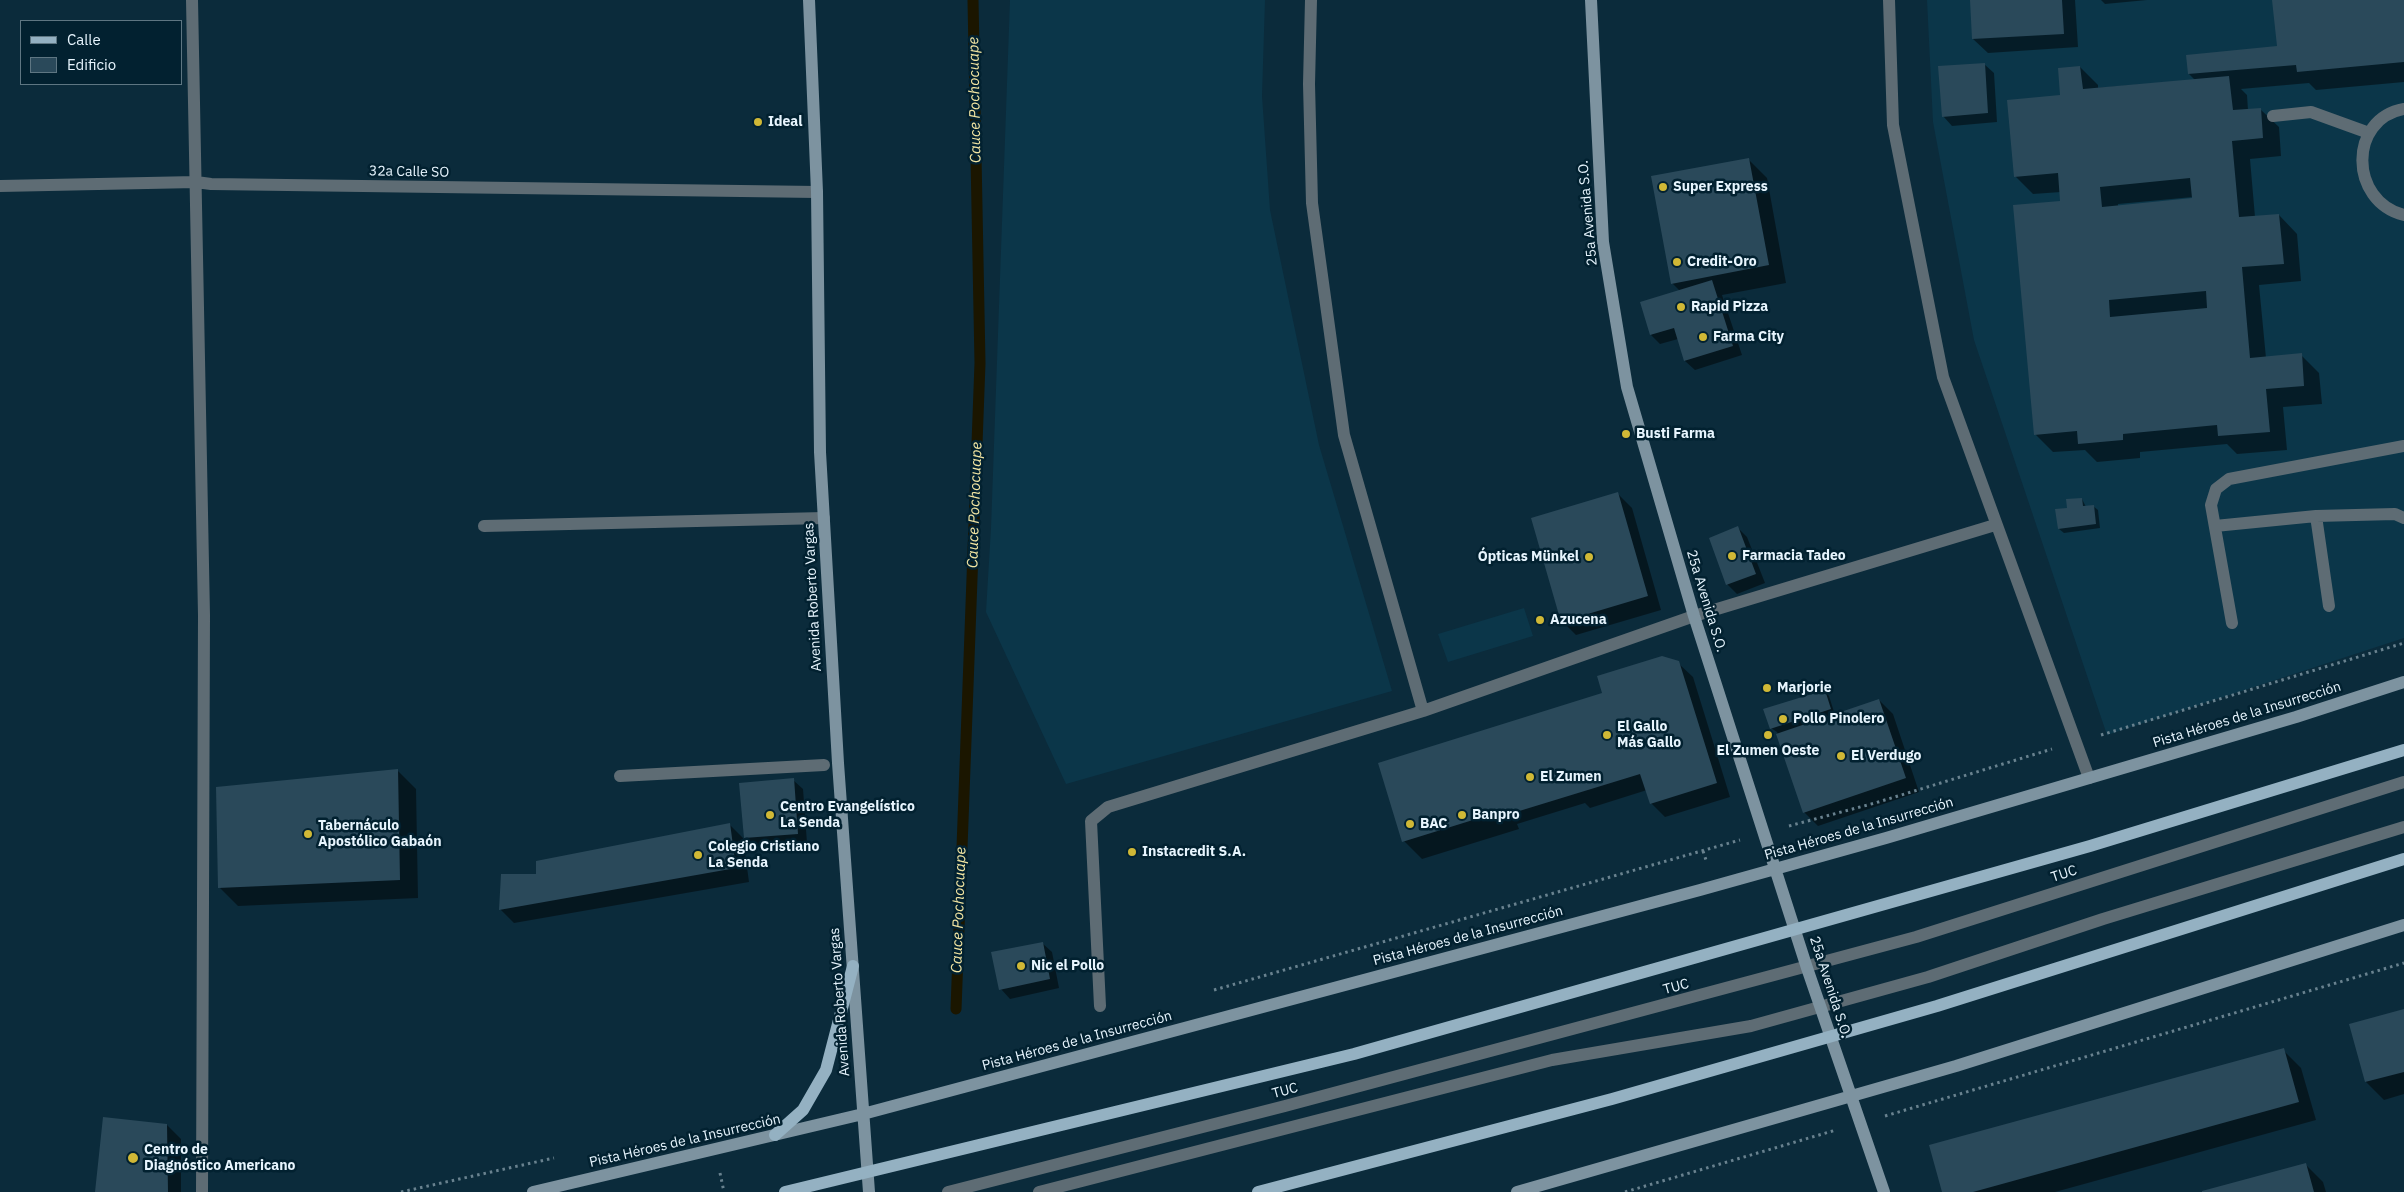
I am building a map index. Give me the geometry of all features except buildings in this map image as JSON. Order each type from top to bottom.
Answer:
[{"type":"main road","points":[[785,1192],[1354,1054],[2090,846],[2404,750]]},
{"type":"main road","points":[[1258,1192],[1603,1102],[1937,1006],[2404,859]]},
{"type":"main road","points":[[775,1135],[802,1110],[826,1070],[853,966]]},
{"type":"street","points":[[192,0],[204,615],[202,1192]]},
{"type":"street","name":"Avenida Roberto Vargas","points":[[809,0],[817,192],[820,452],[838,772],[869,1192]]},
{"type":"street","points":[[1311,0],[1309,84],[1312,203],[1344,435],[1423,712]]},
{"type":"street","name":"25a Avenida S.O.","points":[[1591,0],[1603,242],[1627,387],[1694,616],[1807,968],[1884,1192]]},
{"type":"street","points":[[1889,0],[1893,125],[1942,368],[1995,525],[2089,778]]},
{"type":"street","points":[[2404,109],[2381,119],[2369,133],[2363,149],[2361,165],[2365,182],[2374,196],[2386,207],[2404,214]]},
{"type":"street","points":[[2273,116],[2311,112],[2369,133]]},
{"type":"street","name":"32a Calle SO","points":[[0,186],[196,182],[211,184],[817,192]]},
{"type":"street","points":[[2232,623],[2211,505],[2216,489],[2230,479],[2404,446]]},
{"type":"street","points":[[2215,526],[2316,516],[2395,514],[2404,518]]},
{"type":"street","points":[[2316,516],[2329,606]]},
{"type":"street","points":[[484,526],[824,518]]},
{"type":"street","points":[[1100,1006],[1091,821],[1108,807],[1423,712],[1694,616],[1995,525]]},
{"type":"street","name":"Pista Héroes de la Insurrección","points":[[533,1192],[863,1114],[1776,868],[1886,838],[2089,778],[2404,682]]},
{"type":"street","points":[[620,776],[824,765]]},
{"type":"street","name":"TUC","points":[[948,1192],[1285,1106],[1807,968],[1916,937],[2404,782]]},
{"type":"street","points":[[1039,1192],[1552,1060],[1751,1026],[1928,977],[2103,920],[2404,827]]},
{"type":"street","points":[[1517,1192],[1956,1066],[2404,925]]},
{"type":"path","points":[[1205,993],[1875,803],[2404,643]]},
{"type":"path","points":[[1625,1192],[2404,964]]},
{"type":"path","points":[[401,1192],[558,1156]]},
{"type":"shaded area","points":[[1010,0],[1265,0],[1262,96],[1270,210],[1319,445],[1392,691],[1066,784],[986,612],[991,528]]},
{"type":"shaded area","points":[[1927,0],[2404,0],[2404,638],[2107,735],[1974,340],[1933,122]]},
{"type":"shaded area","points":[[1524,608],[1533,636],[1448,662],[1438,634]]},
{"type":"waterway","name":"Cauce Pochocuape","points":[[956,1009],[980,363],[973,0]]},
{"type":"place","name":"Ideal","points":[[758,122]]},
{"type":"place","name":"Super Express","points":[[1663,187]]},
{"type":"place","name":"Credit-Oro","points":[[1677,262]]},
{"type":"place","name":"Rapid Pizza","points":[[1681,307]]},
{"type":"place","name":"Farma City","points":[[1703,337]]},
{"type":"place","name":"Busti Farma","points":[[1626,434]]},
{"type":"place","name":"Farmacia Tadeo","points":[[1732,556]]},
{"type":"place","name":"Ópticas Münkel","points":[[1589,557]]},
{"type":"place","name":"Azucena","points":[[1540,620]]},
{"type":"place","name":"Marjorie","points":[[1767,688]]},
{"type":"place","name":"Pollo Pinolero","points":[[1783,719]]},
{"type":"place","name":"El Gallo Más Gallo","points":[[1607,735]]},
{"type":"place","name":"El Zumen Oeste","points":[[1768,735]]},
{"type":"place","name":"El Verdugo","points":[[1841,756]]},
{"type":"place","name":"El Zumen","points":[[1530,777]]},
{"type":"place","name":"Centro Evangelístico La Senda","points":[[770,815]]},
{"type":"place","name":"Banpro","points":[[1462,815]]},
{"type":"place","name":"BAC","points":[[1410,824]]},
{"type":"place","name":"Tabernáculo Apostólico Gabaón","points":[[308,834]]},
{"type":"place","name":"Instacredit S.A.","points":[[1132,852]]},
{"type":"place","name":"Colegio Cristiano La Senda","points":[[698,855]]},
{"type":"place","name":"Nic el Pollo","points":[[1021,966]]},
{"type":"place","name":"Centro de Diagnóstico Americano","points":[[133,1158]]}]
